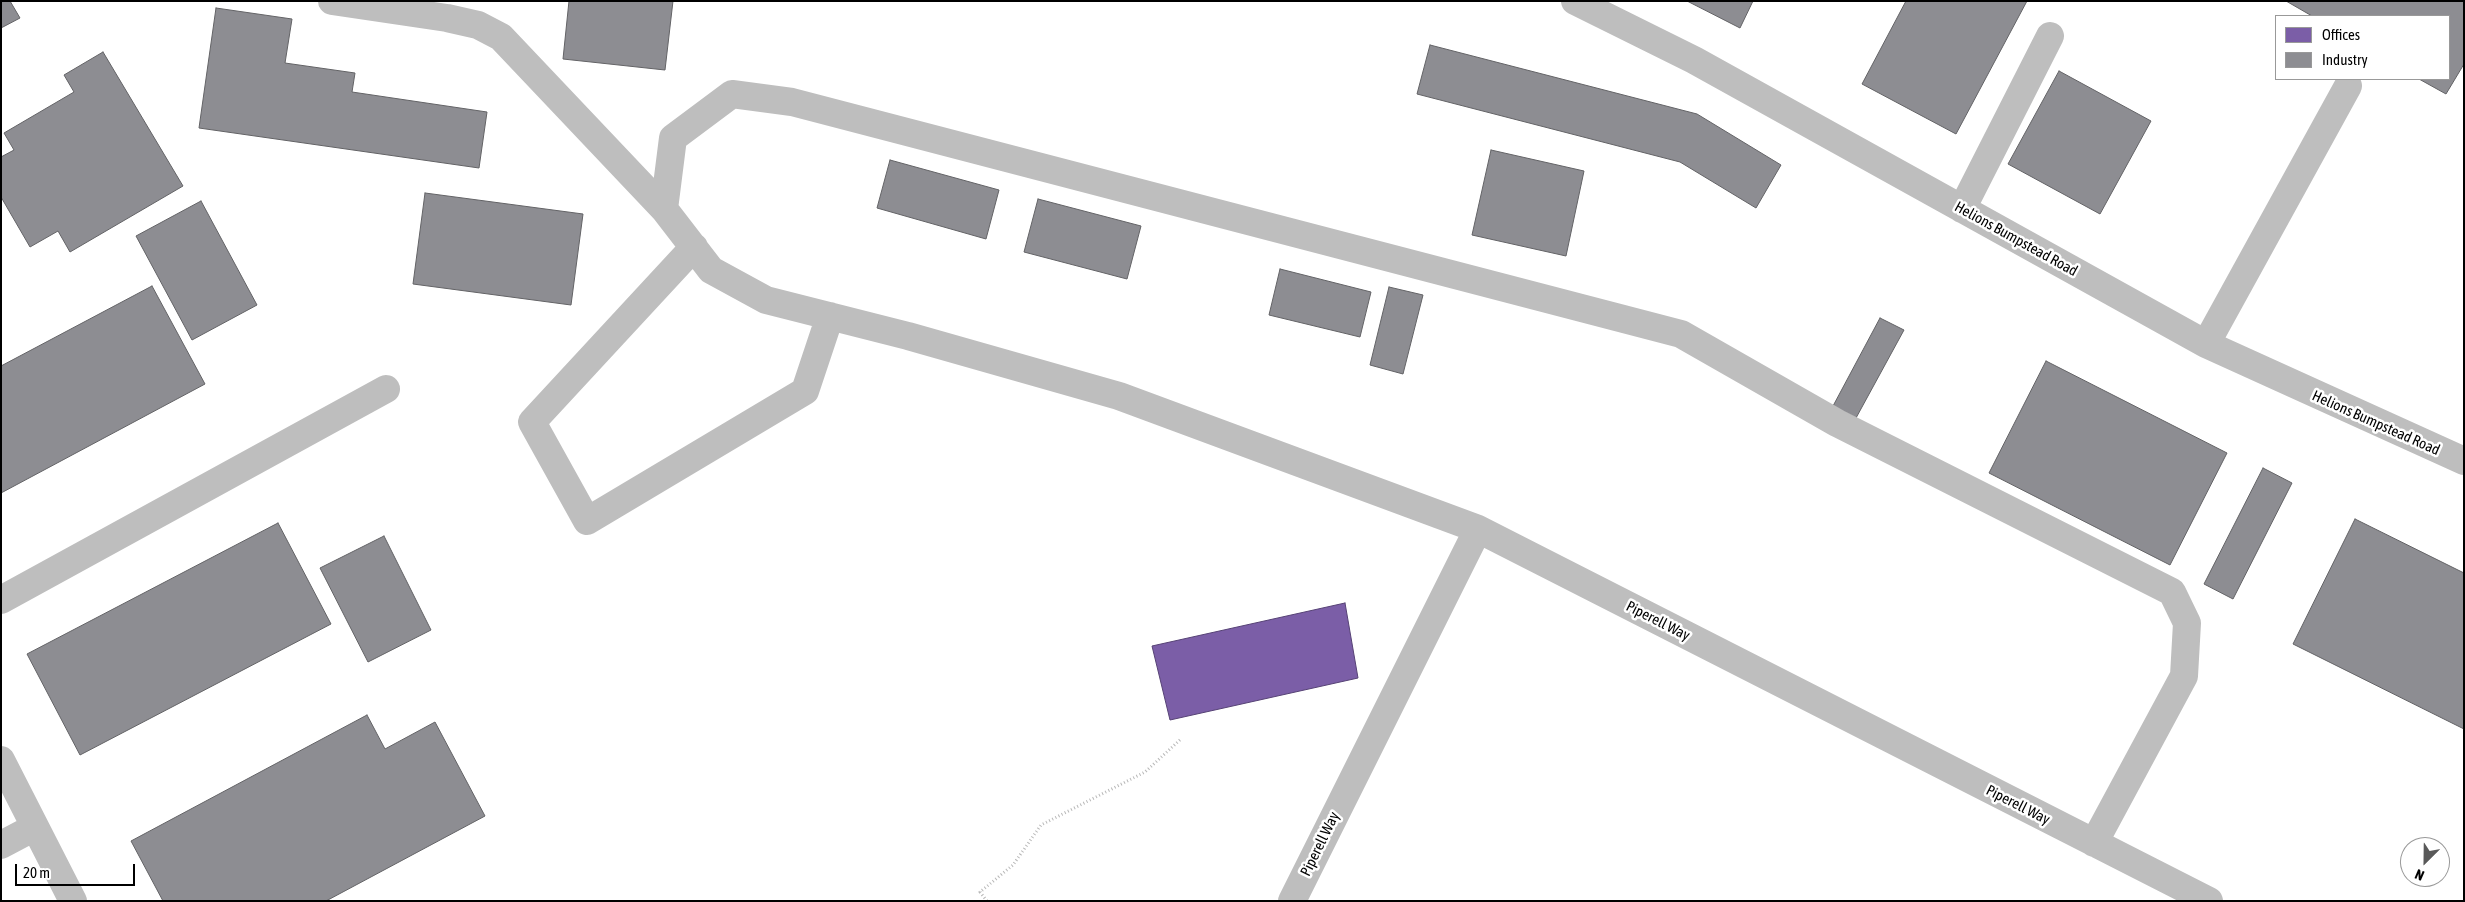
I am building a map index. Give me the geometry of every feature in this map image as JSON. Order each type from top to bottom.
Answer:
[{"type":"street","points":[[332,1],[447,18],[478,25],[501,37],[664,209],[711,270],[766,300],[1118,396],[1478,529]]},
{"type":"street","name":"Helions Bumpstead Road","points":[[1576,1],[1694,60],[2206,344],[2464,461]]},
{"type":"street","points":[[1962,209],[2050,36]]},
{"type":"street","points":[[2206,344],[2348,86]]},
{"type":"street","points":[[664,209],[673,138],[732,94],[792,102],[1681,334],[1837,423],[2172,592],[2187,623],[2184,676],[2094,843]]},
{"type":"street","points":[[694,247],[532,422],[587,521],[805,391],[830,316]]},
{"type":"street","points":[[1,600],[386,390]]},
{"type":"street","name":"Piperell Way","points":[[1292,901],[1478,529],[2209,901]]},
{"type":"street","points":[[1,760],[73,901]]},
{"type":"street","points":[[1,845],[36,827]]},
{"type":"path","points":[[987,901],[980,892],[1013,865],[1042,825],[1145,772],[1181,739]]},
{"type":"building: Offices","points":[[1345,603],[1358,678],[1170,720],[1152,646]]},
{"type":"building: Industry","points":[[1,1],[10,1],[20,18],[1,28]]},
{"type":"building: Industry","points":[[569,1],[673,1],[665,70],[563,59]]},
{"type":"building: Industry","points":[[1687,1],[1753,1],[1740,28]]},
{"type":"building: Industry","points":[[1906,1],[2027,1],[1956,134],[1862,84]]},
{"type":"building: Industry","points":[[2286,1],[2464,1],[2464,64],[2446,94],[2421,80],[2450,80],[2450,15],[2310,15]]},
{"type":"building: Industry","points":[[216,8],[292,19],[285,63],[355,73],[352,92],[487,112],[479,168],[199,128]]},
{"type":"building: Industry","points":[[1430,45],[1697,114],[1781,165],[1756,208],[1680,162],[1417,94]]},
{"type":"building: Industry","points":[[103,52],[183,186],[70,252],[58,231],[30,247],[1,197],[1,157],[14,150],[4,133],[74,92],[64,75]]},
{"type":"building: Industry","points":[[2059,71],[2151,121],[2100,214],[2008,164]]},
{"type":"building: Industry","points":[[1491,150],[1584,171],[1566,256],[1472,235]]},
{"type":"building: Industry","points":[[890,160],[999,190],[986,239],[877,208]]},
{"type":"building: Industry","points":[[425,193],[583,214],[571,305],[413,284]]},
{"type":"building: Industry","points":[[1038,199],[1141,226],[1127,279],[1024,252]]},
{"type":"building: Industry","points":[[201,201],[257,305],[192,340],[136,236]]},
{"type":"building: Industry","points":[[1280,269],[1371,292],[1360,337],[1269,315]]},
{"type":"building: Industry","points":[[152,286],[205,384],[1,493],[1,366]]},
{"type":"building: Industry","points":[[1389,287],[1423,295],[1403,374],[1370,365]]},
{"type":"building: Industry","points":[[1880,318],[1904,330],[1856,418],[1833,406]]},
{"type":"building: Industry","points":[[2046,361],[2227,453],[2170,565],[1989,473]]},
{"type":"building: Industry","points":[[2263,468],[2292,483],[2233,599],[2204,584]]},
{"type":"building: Industry","points":[[2355,519],[2464,573],[2464,729],[2293,644]]},
{"type":"building: Industry","points":[[278,523],[331,624],[80,755],[27,654]]},
{"type":"building: Industry","points":[[384,536],[431,630],[368,662],[320,568]]},
{"type":"building: Industry","points":[[367,715],[385,749],[435,722],[485,816],[326,901],[163,901],[131,841]]}]
